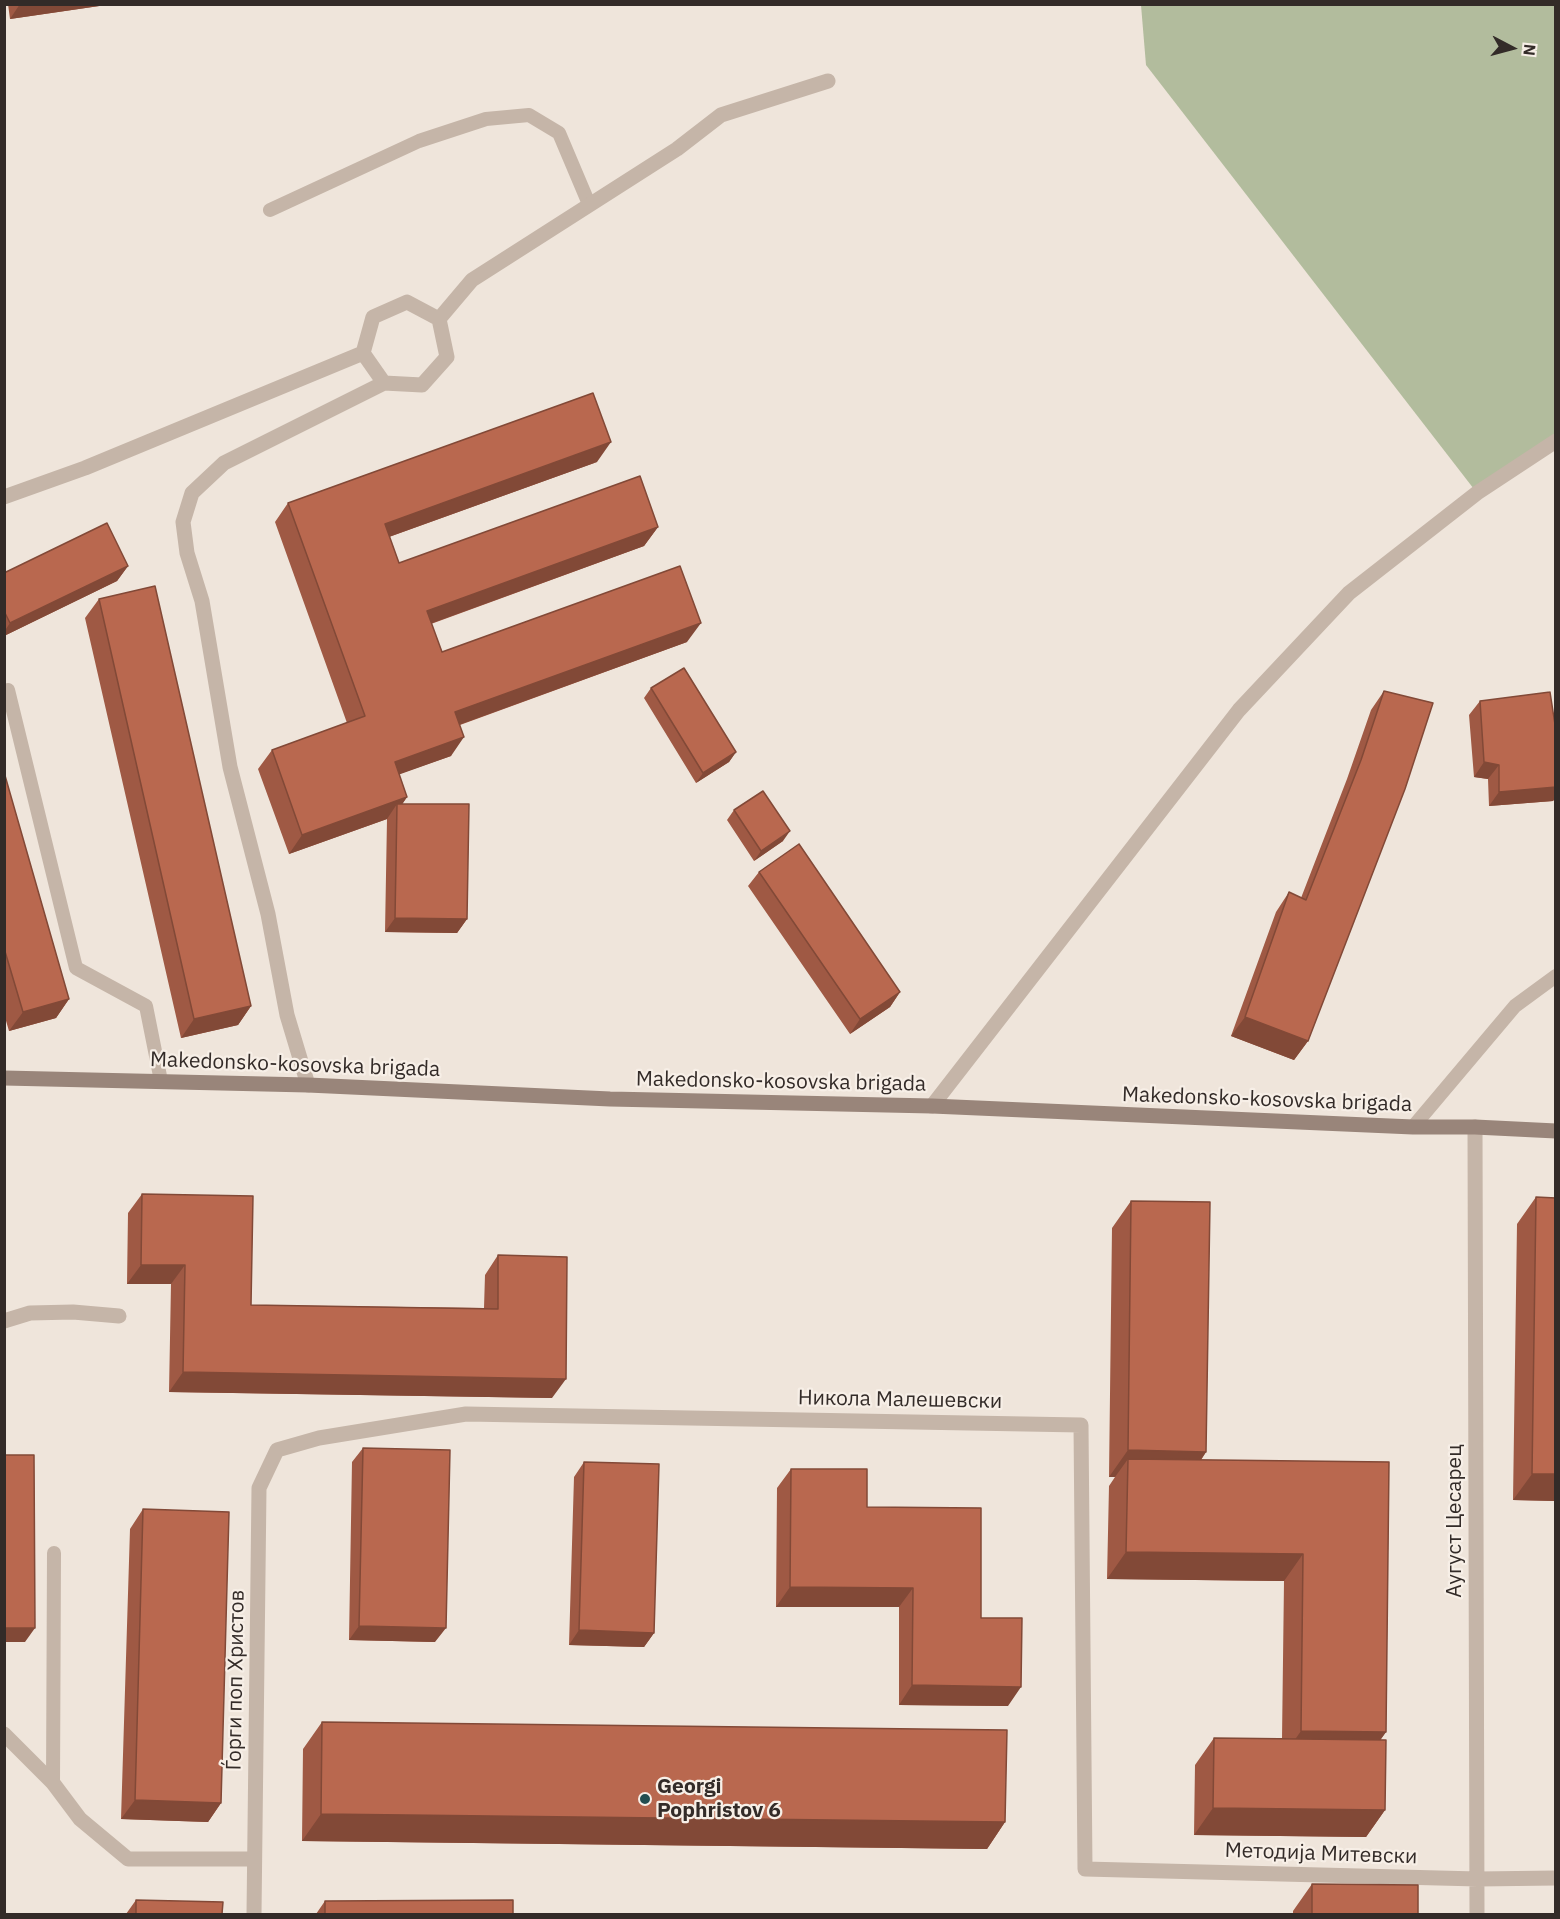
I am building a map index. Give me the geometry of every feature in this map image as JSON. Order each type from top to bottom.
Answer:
[{"type":"street","points":[[439,319],[472,280],[677,149],[721,114],[828,81]]},
{"type":"street","points":[[363,352],[373,317],[381,313],[407,302],[439,319]]},
{"type":"street","points":[[308,1085],[287,1015],[268,914],[230,767],[202,601],[187,553],[183,522],[192,493],[224,463],[384,383],[422,385],[447,357],[439,319]]},
{"type":"street","points":[[363,352],[384,383]]},
{"type":"street","points":[[4,496],[85,468],[363,352]]},
{"type":"street","points":[[932,1106],[1239,710],[1349,593],[1477,493],[1556,441]]},
{"type":"street","name":"Makedonsko-kosovska brigada","points":[[4,1078],[308,1085],[610,1099],[932,1106],[1556,1131]]},
{"type":"street","name":"Аугуст Цесарец","points":[[1475,1127],[1478,1914]]},
{"type":"street","points":[[4,1321],[30,1313],[73,1312],[119,1316]]},
{"type":"street","name":"Никола Малешевски","points":[[278,1450],[319,1438],[466,1414],[1081,1425],[1085,1869]]},
{"type":"street","name":"Ѓорги поп Христов","points":[[254,1914],[259,1488],[278,1450]]},
{"type":"street","points":[[4,1734],[53,1783],[80,1819],[128,1859],[254,1859]]},
{"type":"street","name":"Методија Митевски","points":[[1085,1869],[1478,1879],[1556,1878]]},
{"type":"lane","points":[[270,210],[419,141],[486,119],[529,115],[559,132],[589,204]]},
{"type":"lane","points":[[8,690],[76,968],[146,1006],[161,1081]]},
{"type":"lane","points":[[1413,1127],[1515,1006],[1556,976]]},
{"type":"lane","points":[[53,1783],[54,1553]]},
{"type":"green space","points":[[1141,5],[1555,5],[1555,441],[1477,493],[1146,65]]},
{"type":"building","points":[[593,393],[611,442],[385,524],[399,563],[640,476],[658,527],[427,611],[442,652],[680,566],[701,623],[455,712],[464,737],[395,762],[407,797],[302,835],[272,750],[365,716],[288,503]]},
{"type":"building","points":[[107,523],[128,566],[10,623],[4,611],[4,573]]},
{"type":"building","points":[[155,586],[251,1006],[194,1019],[99,599]]},
{"type":"building","points":[[684,668],[736,752],[703,773],[651,688]]},
{"type":"building","points":[[1384,691],[1433,703],[1405,789],[1308,1041],[1245,1017],[1289,892],[1306,900],[1361,760]]},
{"type":"building","points":[[1550,692],[1556,731],[1556,787],[1499,792],[1499,765],[1484,762],[1480,701]]},
{"type":"building","points":[[4,772],[69,999],[23,1012],[4,948]]},
{"type":"building","points":[[763,791],[790,831],[761,851],[734,810]]},
{"type":"building","points":[[397,804],[469,804],[467,919],[395,918]]},
{"type":"building","points":[[799,844],[900,992],[860,1019],[759,872]]},
{"type":"building","points":[[142,1194],[253,1196],[251,1305],[498,1309],[498,1255],[567,1257],[566,1379],[183,1372],[185,1265],[141,1265]]},
{"type":"building","points":[[1536,1197],[1556,1198],[1556,1474],[1532,1474]]},
{"type":"building","points":[[1131,1201],[1210,1202],[1206,1452],[1128,1450]]},
{"type":"building","points":[[363,1448],[450,1450],[446,1628],[359,1626]]},
{"type":"building","points":[[4,1455],[34,1455],[35,1628],[4,1628]]},
{"type":"building","points":[[1128,1459],[1389,1462],[1386,1732],[1301,1731],[1303,1554],[1126,1552]]},
{"type":"building","points":[[584,1462],[659,1464],[654,1633],[579,1630]]},
{"type":"building","points":[[791,1469],[867,1469],[867,1507],[981,1508],[981,1618],[1022,1618],[1021,1687],[912,1685],[913,1588],[790,1587]]},
{"type":"building","points":[[143,1509],[229,1512],[221,1803],[135,1800]]},
{"type":"building","name":"Georgi Pophristov 6","points":[[322,1722],[1007,1730],[1005,1822],[321,1814]]},
{"type":"building","points":[[1214,1738],[1386,1740],[1385,1810],[1213,1808]]},
{"type":"building","points":[[1312,1884],[1418,1885],[1418,1914],[1312,1914]]},
{"type":"building","points":[[136,1900],[223,1902],[222,1914],[136,1914]]},
{"type":"building","points":[[513,1900],[513,1914],[325,1914],[325,1901]]},
{"type":"place","name":"Georgi Pophristov 6","points":[[645,1799]]}]
